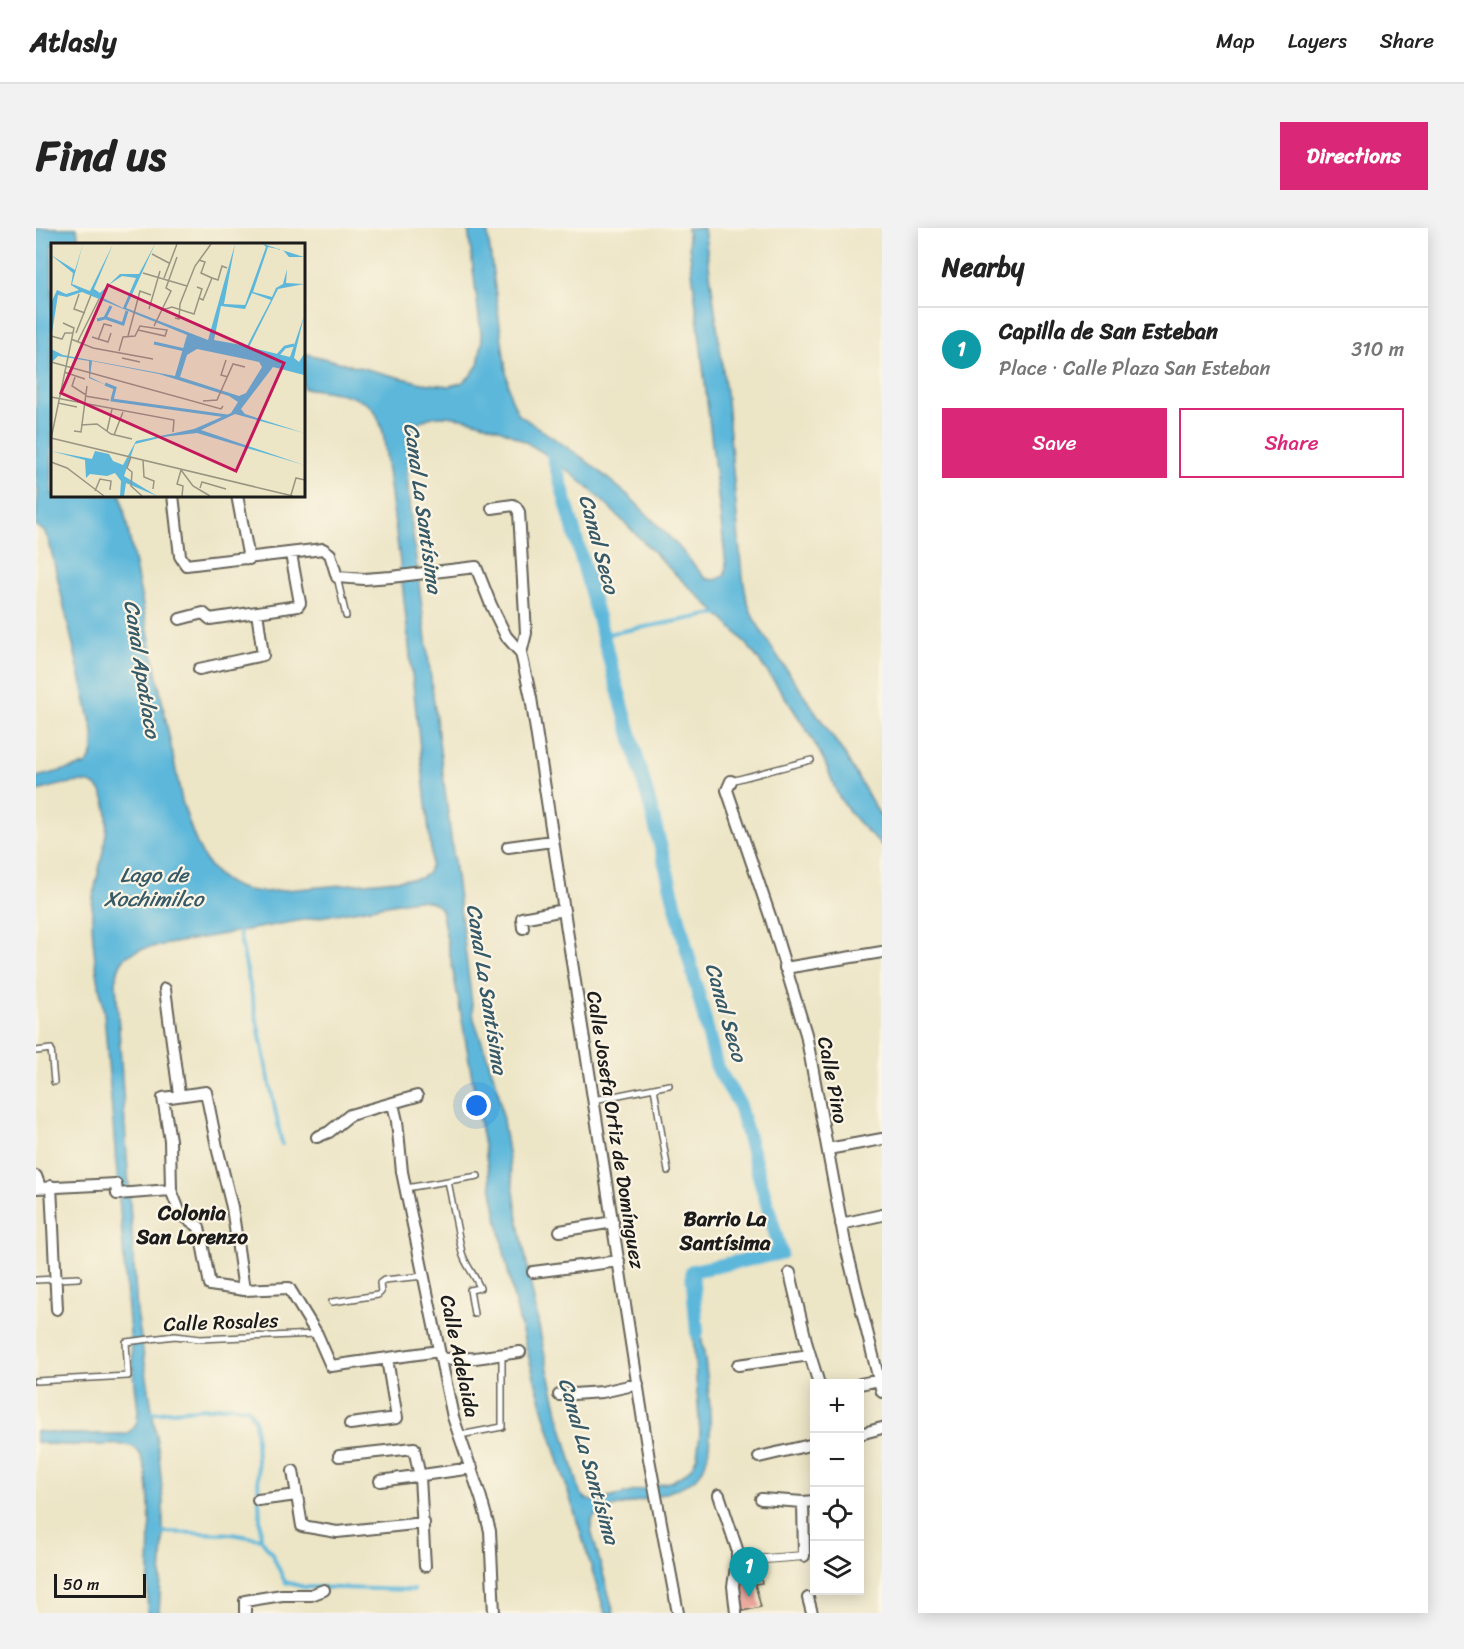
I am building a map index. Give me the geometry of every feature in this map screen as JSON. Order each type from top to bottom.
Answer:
[{"type":"street","points":[[173,496],[180,556],[186,565],[323,549],[327,551],[338,577],[391,578],[473,566],[479,570],[490,605],[506,636],[521,653]]},
{"type":"street","points":[[237,496],[249,559]]},
{"type":"street","points":[[492,508],[513,505],[519,512],[526,633],[521,653]]},
{"type":"street","points":[[180,619],[203,613],[210,619],[298,606],[300,603],[291,554]]},
{"type":"street","points":[[200,669],[263,655],[257,612]]},
{"type":"street","name":"Calle Josefa Ortiz de Domínguez","points":[[521,653],[531,698],[653,1481],[678,1613]]},
{"type":"street","name":"Calle Pino","points":[[731,782],[728,790],[806,1034],[841,1224],[882,1392]]},
{"type":"street","points":[[508,847],[552,841]]},
{"type":"street","points":[[523,928],[522,918],[564,910]]},
{"type":"street","points":[[784,968],[882,952]]},
{"type":"street","points":[[165,989],[179,1095]]},
{"type":"street","points":[[244,1290],[232,1207],[206,1092],[163,1098],[170,1140],[171,1190],[180,1213],[199,1227],[210,1285],[244,1290],[289,1288],[317,1334],[331,1366],[440,1355],[502,1355],[520,1352]]},
{"type":"street","points":[[317,1137],[350,1115],[417,1096]]},
{"type":"street","name":"Calle Adelaida","points":[[393,1104],[406,1188],[453,1417],[490,1531],[494,1613]]},
{"type":"street","points":[[828,1149],[882,1139]]},
{"type":"street","points":[[36,1176],[42,1187],[57,1309]]},
{"type":"street","points":[[42,1187],[117,1184],[117,1194],[171,1190]]},
{"type":"street","points":[[841,1224],[882,1215]]},
{"type":"street","points":[[560,1231],[612,1222]]},
{"type":"street","points":[[533,1272],[619,1261]]},
{"type":"street","points":[[790,1273],[818,1379]]},
{"type":"street","points":[[738,1365],[810,1355]]},
{"type":"street","points":[[350,1424],[398,1418],[387,1359]]},
{"type":"street","points":[[864,1383],[879,1380]]},
{"type":"street","points":[[559,1395],[602,1392],[638,1384]]},
{"type":"street","points":[[864,1433],[882,1428]]},
{"type":"street","points":[[759,1456],[810,1445]]},
{"type":"street","points":[[339,1456],[414,1448],[420,1477],[425,1566]]},
{"type":"street","points":[[380,1481],[471,1468]]},
{"type":"street","points":[[293,1471],[302,1526],[337,1532],[424,1523]]},
{"type":"street","points":[[719,1494],[737,1549],[733,1586],[736,1613]]},
{"type":"street","points":[[258,1500],[297,1495]]},
{"type":"street","points":[[737,1561],[804,1556],[809,1501],[761,1499]]},
{"type":"street","points":[[245,1613],[245,1601],[282,1595],[311,1595],[324,1590]]},
{"type":"street","points":[[808,1598],[812,1613]]},
{"type":"lane","points":[[338,577],[346,616]]},
{"type":"lane","points":[[731,782],[811,760]]},
{"type":"lane","points":[[36,1051],[51,1049],[54,1082]]},
{"type":"lane","points":[[594,1100],[669,1085]]},
{"type":"lane","points":[[654,1088],[668,1171]]},
{"type":"lane","points":[[406,1188],[478,1176]]},
{"type":"lane","points":[[448,1181],[462,1253],[468,1267],[476,1276],[480,1288],[470,1290],[474,1314]]},
{"type":"lane","points":[[332,1302],[378,1295],[381,1292],[380,1283],[384,1280],[424,1276]]},
{"type":"lane","points":[[36,1280],[78,1278]]},
{"type":"lane","name":"Calle Rosales","points":[[36,1381],[128,1376],[128,1342],[175,1336],[200,1339],[317,1334]]},
{"type":"lane","points":[[460,1436],[502,1427],[502,1355]]},
{"type":"water","name":"Lago de Xochimilco","points":[[36,228],[77,228],[79,243],[51,243],[51,496],[121,496],[182,801],[201,852],[216,874],[227,882],[240,888],[264,892],[420,878],[427,874],[431,865],[431,850],[400,563],[383,432],[374,410],[368,404],[351,396],[304,388],[304,353],[422,383],[449,386],[461,383],[478,365],[482,342],[468,228],[487,228],[510,395],[518,414],[583,458],[629,496],[678,546],[705,578],[718,579],[725,575],[726,565],[687,228],[704,228],[727,400],[741,565],[747,601],[754,619],[845,755],[882,819],[882,846],[858,822],[838,795],[823,758],[805,728],[746,643],[726,621],[574,476],[517,437],[486,424],[454,417],[434,417],[420,422],[411,437],[408,452],[410,511],[474,1019],[498,1088],[518,1218],[544,1352],[580,1492],[585,1498],[597,1501],[673,1481],[693,1465],[697,1456],[700,1433],[692,1322],[694,1316],[698,1318],[701,1334],[710,1409],[708,1450],[704,1466],[697,1477],[688,1484],[602,1511],[592,1520],[591,1530],[614,1613],[605,1613],[524,1339],[494,1202],[441,910],[430,902],[415,900],[146,948],[127,956],[121,964],[116,983],[137,1312],[159,1454],[163,1502],[159,1613],[147,1613],[150,1552],[149,1497],[141,1456],[133,1447],[125,1445],[68,1445],[36,1442],[36,1431],[65,1434],[126,1434],[134,1428],[138,1411],[104,1013],[93,934],[93,895],[104,846],[107,813],[104,799],[93,784],[77,782],[36,791],[36,777],[85,765],[88,762],[92,754],[93,732],[49,541],[44,531],[36,526],[38,492],[36,477]]},
{"type":"building","points":[[751,1572],[753,1576],[760,1575],[762,1583],[755,1584],[761,1607],[742,1611],[737,1586],[738,1578]]},
{"type":"waterway","name":"Canal Seco","points":[[551,448],[650,805],[717,1068],[738,1102],[781,1253],[692,1271],[697,1333]]},
{"type":"waterway","points":[[602,635],[720,613]]},
{"type":"waterway","points":[[238,927],[282,1144]]},
{"type":"waterway","points":[[148,1413],[233,1406],[248,1408],[255,1420],[261,1539]]},
{"type":"waterway","points":[[160,1532],[231,1534],[261,1539],[272,1554],[285,1582],[304,1587],[414,1590]]},
{"type":"place","name":"Capilla de San Esteban","points":[[749,1597]]},
{"type":"district","name":"Colonia San Lorenzo","points":[[192,1225]]},
{"type":"district","name":"Barrio La Santísima","points":[[725,1231]]},
{"type":"water label","name":"Canal La Santísima","points":[[423,508]]},
{"type":"water label","name":"Canal Apatlaco","points":[[142,669]]},
{"type":"water label","name":"Canal La Santísima","points":[[487,989]]},
{"type":"water label","name":"Canal La Santísima","points":[[589,1461]]}]
